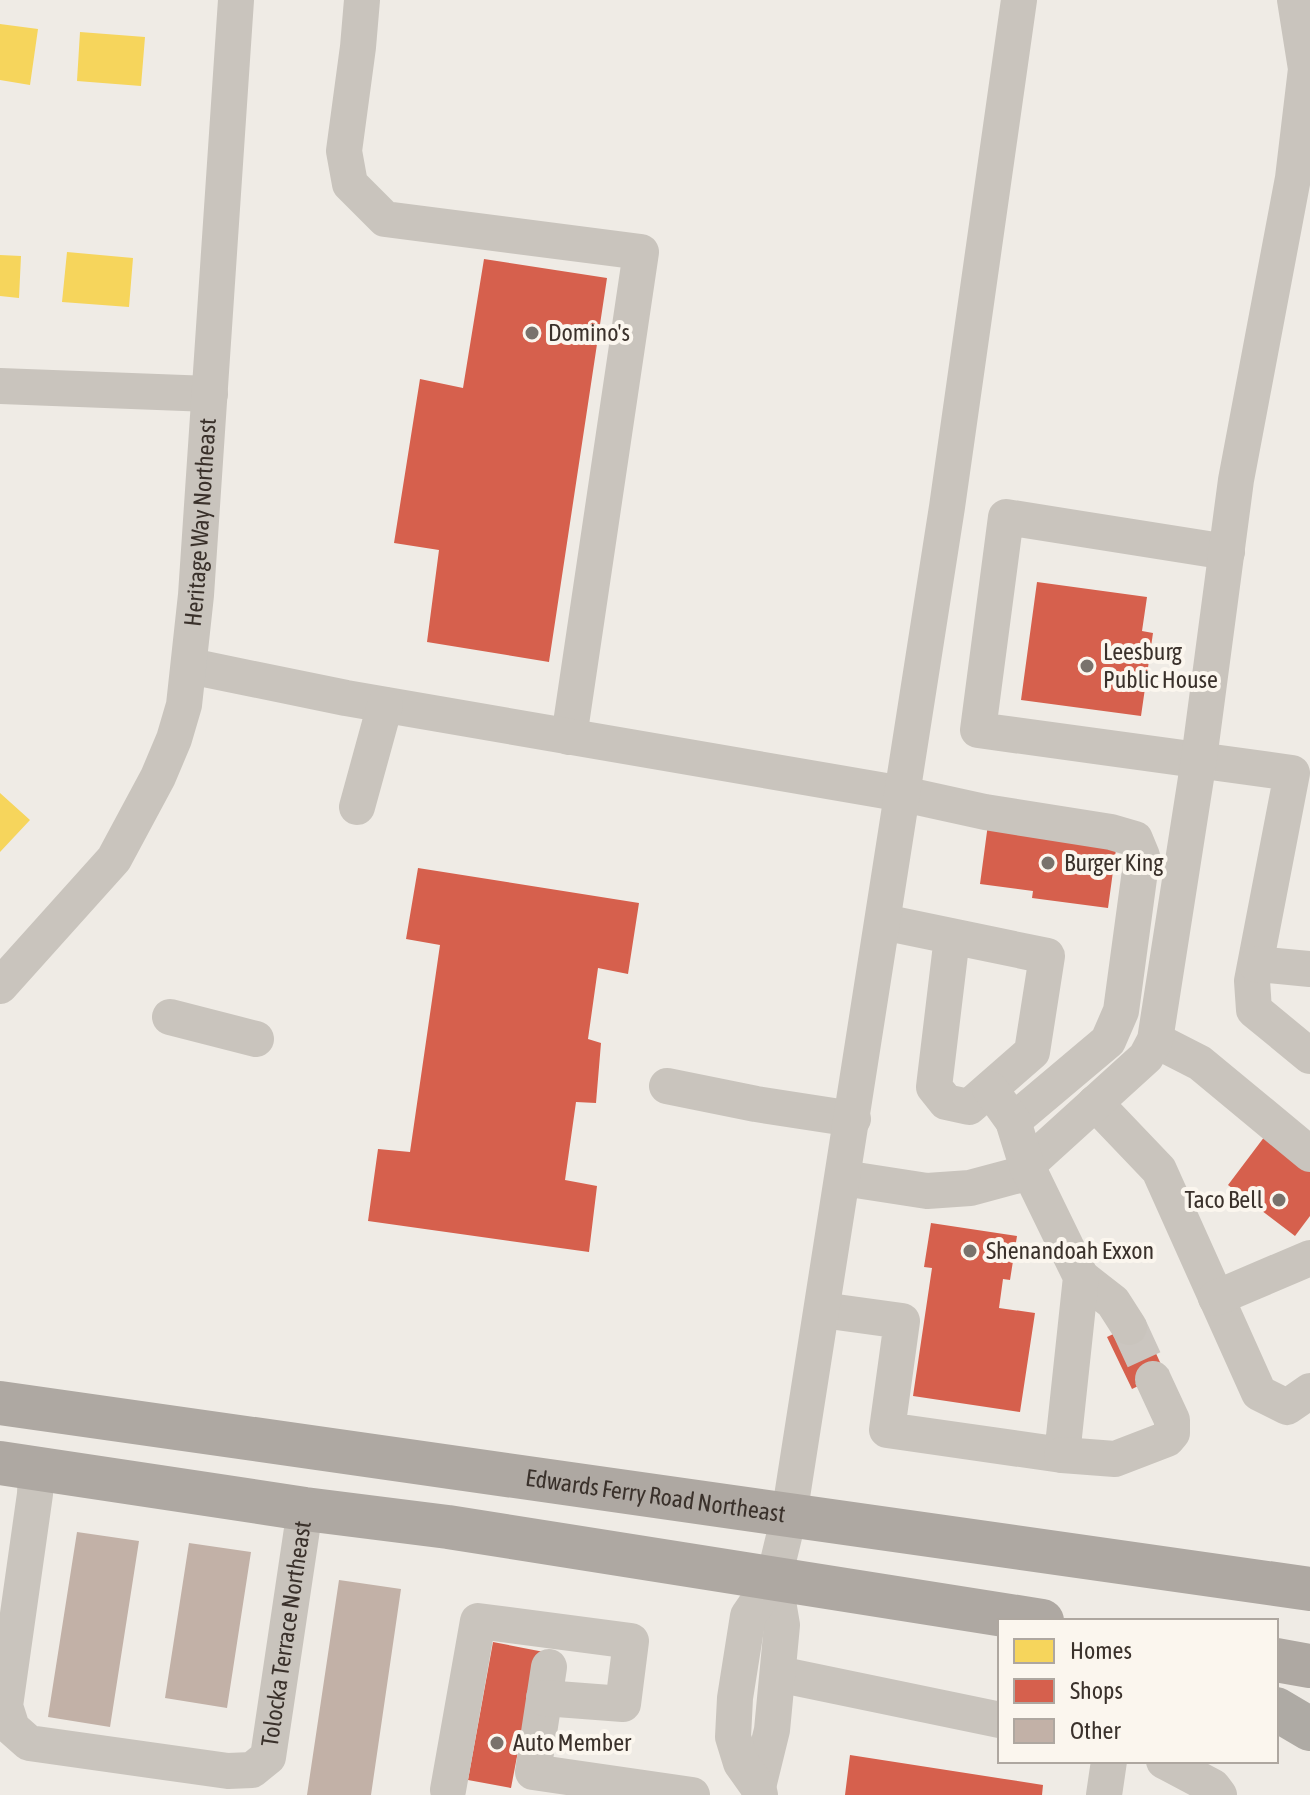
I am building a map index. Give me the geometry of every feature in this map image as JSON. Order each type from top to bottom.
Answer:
[{"type":"highway","points":[[1278,1710],[1310,1729]]},
{"type":"main road","name":"Edwards Ferry Road Northeast","points":[[0,1403],[1310,1589]]},
{"type":"main road","points":[[18,1465],[305,1509],[448,1527],[1030,1619]]},
{"type":"main road","points":[[1278,1660],[1310,1666]]},
{"type":"street","name":"Heritage Way Northeast","points":[[2,978],[79,900],[114,859],[129,835],[174,739],[184,705],[190,666],[236,0]]},
{"type":"street","points":[[362,0],[344,151],[350,184],[385,219],[641,252],[569,737]]},
{"type":"street","points":[[759,1791],[741,1763],[733,1737],[735,1698],[748,1616],[774,1578],[789,1516],[903,794],[1019,0]]},
{"type":"street","points":[[843,1178],[927,1191],[970,1188],[1015,1176],[1146,1057],[1155,1040],[1199,759],[1236,480],[1293,178],[1306,69],[1295,0]]},
{"type":"street","points":[[0,386],[210,394]]},
{"type":"street","points":[[1227,552],[1006,517],[978,730],[1292,773],[1252,981],[1254,1010],[1310,1056]]},
{"type":"street","points":[[190,666],[385,705],[903,794],[1135,839],[1142,856],[1121,1011],[1108,1041],[1013,1121]]},
{"type":"street","points":[[357,807],[385,705]]},
{"type":"street","points":[[883,922],[1047,956],[1032,1052],[969,1107],[946,1102],[934,1087],[952,937]]},
{"type":"street","points":[[1256,964],[1310,969]]},
{"type":"street","points":[[170,1017],[256,1039]]},
{"type":"street","points":[[1155,1040],[1200,1063],[1310,1154]]},
{"type":"street","points":[[667,1086],[853,1119]]},
{"type":"street","points":[[990,1089],[1013,1121],[1027,1166],[1081,1277],[1113,1302],[1129,1327]]},
{"type":"street","points":[[1095,1103],[1159,1170],[1259,1393],[1287,1407],[1310,1391]]},
{"type":"street","points":[[1216,1298],[1310,1258]]},
{"type":"street","points":[[1062,1455],[1081,1277]]},
{"type":"street","points":[[822,1310],[902,1321],[887,1430],[1062,1455],[1115,1459],[1167,1439],[1172,1433],[1172,1420],[1153,1379]]},
{"type":"street","name":"Tolocka Terrace Northeast","points":[[18,1465],[35,1494],[5,1706],[12,1728],[29,1743],[228,1771],[252,1770],[268,1757],[305,1509]]},
{"type":"street","points":[[759,1791],[772,1730],[782,1625],[774,1578]]},
{"type":"street","points":[[448,1790],[478,1621],[631,1641],[623,1704],[546,1683],[533,1772],[692,1795]]},
{"type":"street","points":[[778,1674],[998,1720]]},
{"type":"street","points":[[1104,1795],[1109,1763]]},
{"type":"street","points":[[1168,1763],[1213,1787],[1219,1795]]},
{"type":"building: Homes","points":[[0,24],[38,29],[30,85],[0,80]]},
{"type":"building: Homes","points":[[80,32],[145,37],[141,86],[77,81]]},
{"type":"building: Homes","points":[[67,252],[133,258],[129,307],[62,302]]},
{"type":"building: Homes","points":[[0,255],[21,256],[19,298],[0,296]]},
{"type":"building: Homes","points":[[0,793],[30,820],[0,852]]},
{"type":"building: Shops","points":[[484,259],[607,278],[549,662],[427,642],[439,550],[394,543],[420,379],[463,388]]},
{"type":"building: Shops","name":"Leesburg Public House","points":[[1037,582],[1147,597],[1142,631],[1153,633],[1141,716],[1021,700]]},
{"type":"building: Shops","name":"Burger King","points":[[988,824],[1117,842],[1108,908],[1032,898],[1033,891],[980,884]]},
{"type":"building: Shops","points":[[418,868],[639,903],[628,974],[598,968],[588,1039],[601,1043],[596,1103],[576,1102],[565,1180],[597,1186],[589,1252],[368,1221],[378,1149],[410,1152],[440,945],[406,939]]},
{"type":"building: Shops","name":"Taco Bell","points":[[1265,1136],[1310,1170],[1310,1216],[1295,1236],[1228,1185]]},
{"type":"building: Shops","points":[[931,1223],[1017,1236],[1010,1280],[1003,1279],[999,1308],[1035,1313],[1020,1412],[913,1396],[932,1268],[924,1267]]},
{"type":"building: Shops","points":[[1141,1321],[1165,1373],[1132,1389],[1107,1337]]},
{"type":"building: Shops","name":"Auto Member","points":[[493,1642],[544,1652],[527,1704],[511,1788],[468,1780]]},
{"type":"building: Shops","points":[[850,1755],[1043,1785],[1042,1795],[845,1795]]},
{"type":"building: Other","points":[[77,1532],[139,1541],[110,1727],[48,1717]]},
{"type":"building: Other","points":[[189,1543],[251,1552],[227,1708],[165,1698]]},
{"type":"building: Other","points":[[339,1580],[401,1589],[371,1795],[307,1795]]},
{"type":"tunnel","points":[[1129,1327],[1153,1379]]},
{"type":"place","name":"Domino's","points":[[532,333]]},
{"type":"place","name":"Leesburg Public House","points":[[1087,666]]},
{"type":"place","name":"Burger King","points":[[1048,863]]},
{"type":"place","name":"Taco Bell","points":[[1279,1200]]},
{"type":"place","name":"Shenandoah Exxon","points":[[970,1251]]},
{"type":"place","name":"Auto Member","points":[[497,1743]]}]
